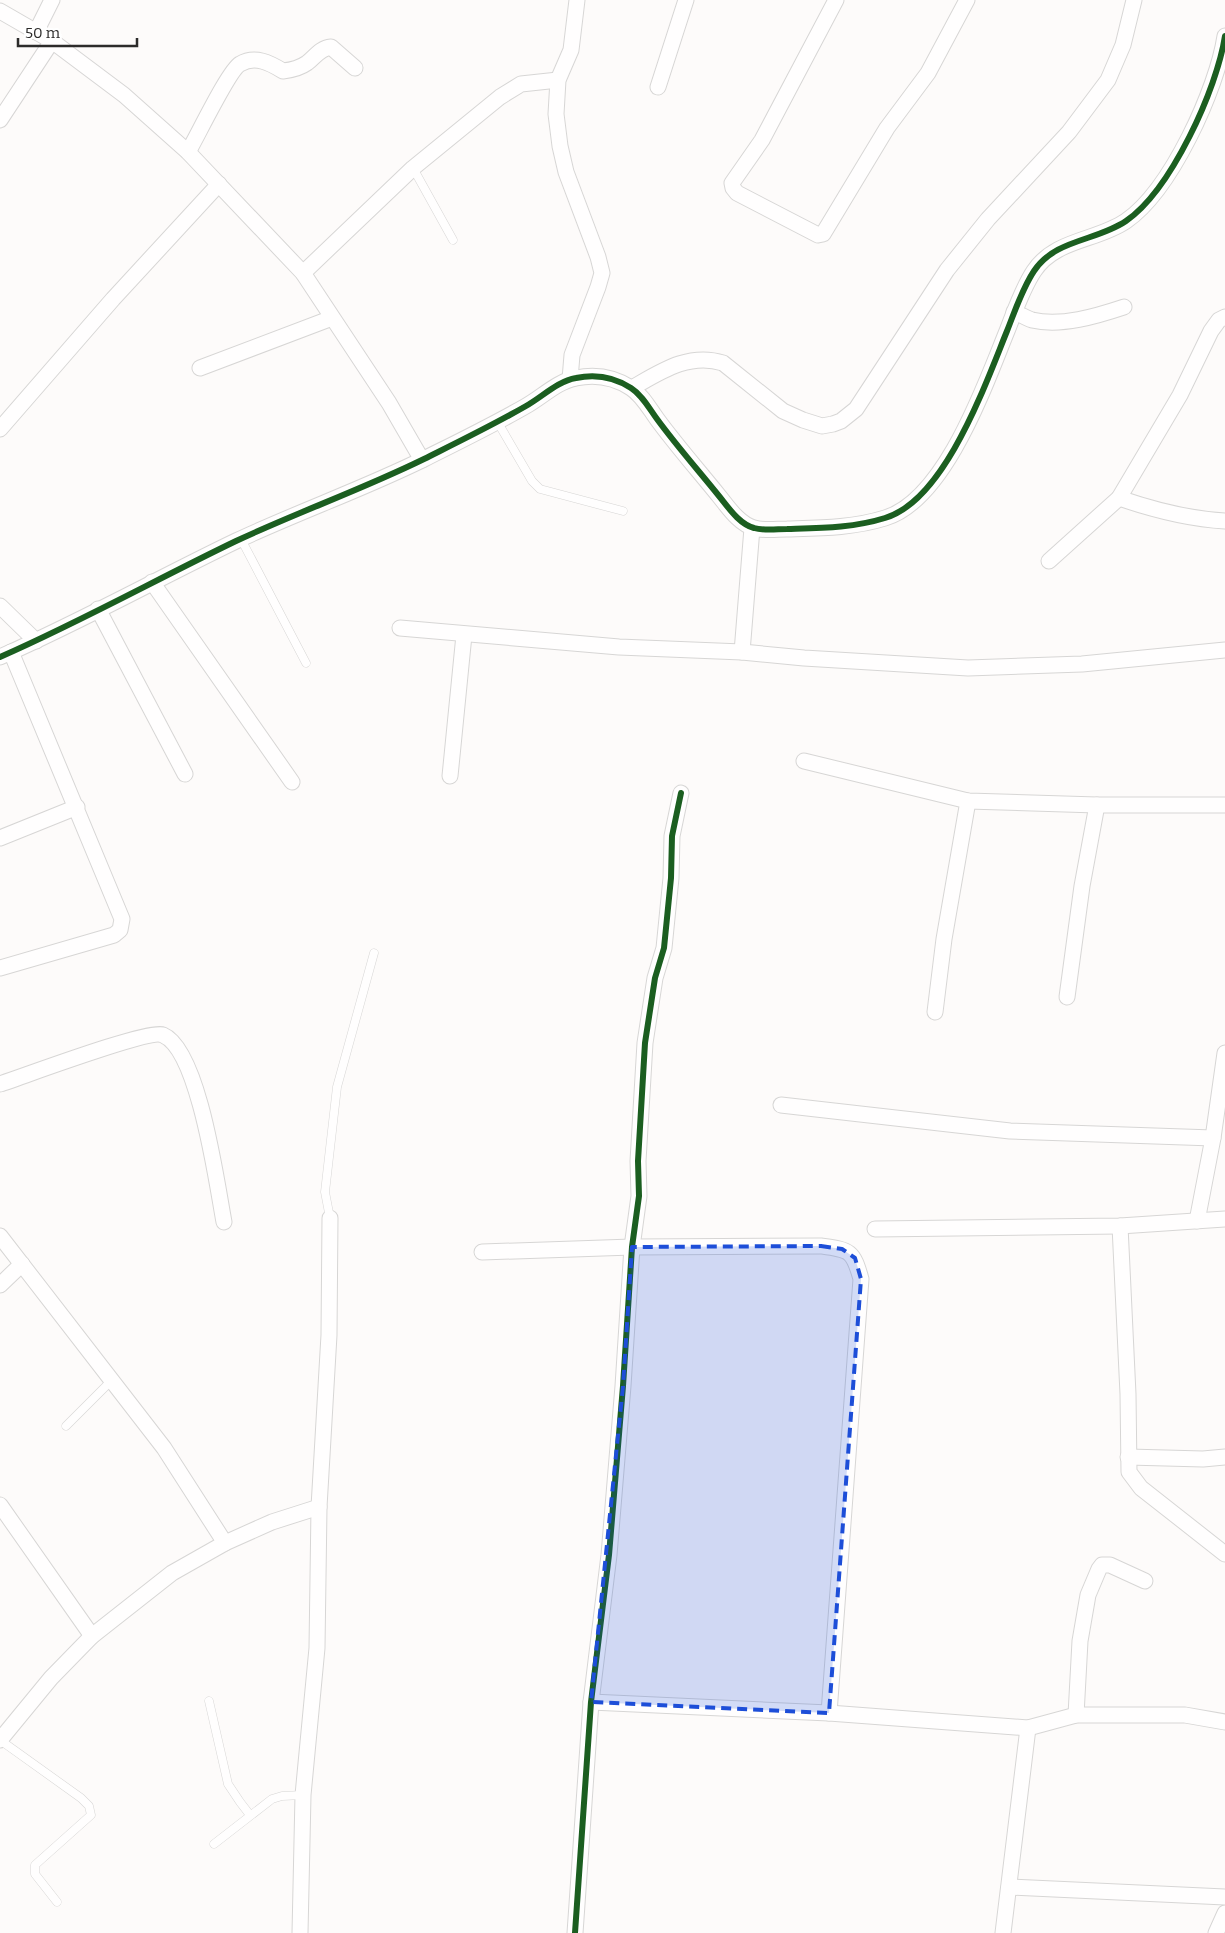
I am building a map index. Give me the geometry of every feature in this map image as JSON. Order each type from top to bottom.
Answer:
[{"type":"street","points":[[36,32],[52,0]]},
{"type":"street","points":[[570,379],[572,355],[602,273],[598,257],[566,172],[556,114],[558,80],[571,50],[577,0]]},
{"type":"street","points":[[658,87],[686,0]]},
{"type":"street","points":[[836,0],[762,140],[732,183],[733,188],[738,193],[818,236],[822,234],[887,128],[928,73],[967,0]]},
{"type":"street","points":[[632,388],[672,366],[691,361],[711,359],[723,363],[783,411],[822,426],[841,422],[856,409],[947,270],[988,220],[1069,132],[1103,86],[1123,45],[1134,0]]},
{"type":"street","points":[[0,11],[52,41],[124,95],[188,152],[219,184],[302,273],[389,403],[422,460]]},
{"type":"street","points":[[0,968],[114,935],[120,930],[122,919],[77,807],[5,654],[36,641],[241,539],[422,460],[497,421],[570,379],[594,375],[611,378],[632,388],[645,401],[734,515],[752,528],[789,529],[849,526],[888,518],[905,509],[921,496],[937,477],[977,403],[1014,312],[1035,269],[1050,254],[1070,243],[1094,236],[1124,222],[1146,204],[1167,178],[1184,146],[1224,54],[1225,36]]},
{"type":"street","points":[[0,120],[52,41]]},
{"type":"street","points":[[188,152],[226,82],[239,64],[255,59],[270,63],[283,72],[293,70],[305,64],[324,48],[331,47],[355,68]]},
{"type":"street","points":[[302,273],[413,168],[500,98],[521,84],[558,80]]},
{"type":"street","points":[[0,429],[113,299],[219,184]]},
{"type":"street","points":[[1014,312],[1032,320],[1061,321],[1092,318],[1124,307]]},
{"type":"street","points":[[1050,561],[1119,498],[1180,395],[1211,331],[1219,320],[1225,317]]},
{"type":"street","points":[[200,368],[332,318]]},
{"type":"street","points":[[1119,498],[1152,510],[1204,520],[1225,521]]},
{"type":"street","points":[[742,652],[752,528]]},
{"type":"street","points":[[152,582],[292,782]]},
{"type":"street","points":[[0,606],[36,641]]},
{"type":"street","points":[[98,609],[185,774]]},
{"type":"street","points":[[400,628],[619,647],[742,652],[804,658],[968,668],[1082,664],[1225,650]]},
{"type":"street","points":[[450,776],[464,635]]},
{"type":"street","points":[[804,761],[968,801],[1098,805],[1225,805]]},
{"type":"street","points":[[575,1933],[591,1702],[609,1555],[632,1247],[639,1196],[638,1161],[645,1043],[655,978],[664,948],[671,878],[672,836],[681,793]]},
{"type":"street","points":[[935,1012],[944,939],[968,801]]},
{"type":"street","points":[[1067,997],[1082,886],[1098,805]]},
{"type":"street","points":[[0,838],[77,807]]},
{"type":"street","points":[[0,1084],[132,1039],[155,1034],[162,1035],[170,1040],[185,1061],[206,1122],[224,1222]]},
{"type":"street","points":[[1197,1221],[1213,1138],[1225,1053]]},
{"type":"street","points":[[781,1105],[1010,1131],[1213,1138]]},
{"type":"street","points":[[300,1933],[303,1795],[317,1648],[319,1507],[329,1335],[330,1218]]},
{"type":"street","points":[[875,1229],[1120,1226],[1225,1219]]},
{"type":"street","points":[[1120,1226],[1128,1394],[1129,1472],[1141,1488],[1225,1554]]},
{"type":"street","points":[[0,1236],[164,1448],[225,1543]]},
{"type":"street","points":[[482,1252],[632,1247],[821,1246],[842,1249],[855,1258],[861,1279],[829,1713]]},
{"type":"street","points":[[0,1285],[22,1264]]},
{"type":"street","points":[[1128,1458],[1225,1457]]},
{"type":"street","points":[[0,1505],[92,1636]]},
{"type":"street","points":[[0,1740],[50,1678],[92,1636],[172,1573],[225,1543],[272,1522],[319,1507]]},
{"type":"street","points":[[1076,1715],[1080,1641],[1088,1595],[1099,1568],[1102,1565],[1110,1565],[1145,1581]]},
{"type":"street","points":[[591,1702],[829,1713],[1028,1728],[1076,1715],[1185,1715],[1225,1722]]},
{"type":"street","points":[[1003,1933],[1028,1728]]},
{"type":"street","points":[[1009,1887],[1225,1897]]},
{"type":"street","points":[[1216,1933],[1225,1913]]},
{"type":"lane","points":[[413,168],[453,240]]},
{"type":"lane","points":[[497,421],[532,481],[540,489],[623,511]]},
{"type":"lane","points":[[241,539],[306,663]]},
{"type":"lane","points":[[330,1218],[326,1192],[337,1087],[374,953]]},
{"type":"lane","points":[[66,1426],[111,1381]]},
{"type":"lane","points":[[209,1701],[228,1784],[250,1815]]},
{"type":"lane","points":[[0,1740],[81,1798],[89,1806],[91,1816],[35,1864],[35,1874],[57,1902]]},
{"type":"lane","points":[[214,1844],[276,1797],[303,1795]]},
{"type":"highlighted area","points":[[821,1246],[842,1249],[855,1258],[861,1279],[829,1713],[591,1702],[623,1386],[632,1247]]},
{"type":"cycle path","points":[[0,657],[236,541],[424,459],[514,413],[563,382],[583,377],[611,379],[625,384],[635,391],[730,510],[743,523],[749,526],[766,530],[849,526],[885,518],[907,507],[926,489],[944,465],[960,438],[975,409],[1019,300],[1034,271],[1053,252],[1115,228],[1126,221],[1143,206],[1175,163],[1202,110],[1220,58],[1225,36]]},
{"type":"cycle path","points":[[575,1933],[591,1702],[609,1555],[632,1247],[639,1196],[638,1161],[645,1043],[655,978],[664,948],[671,878],[672,836],[681,793]]}]
